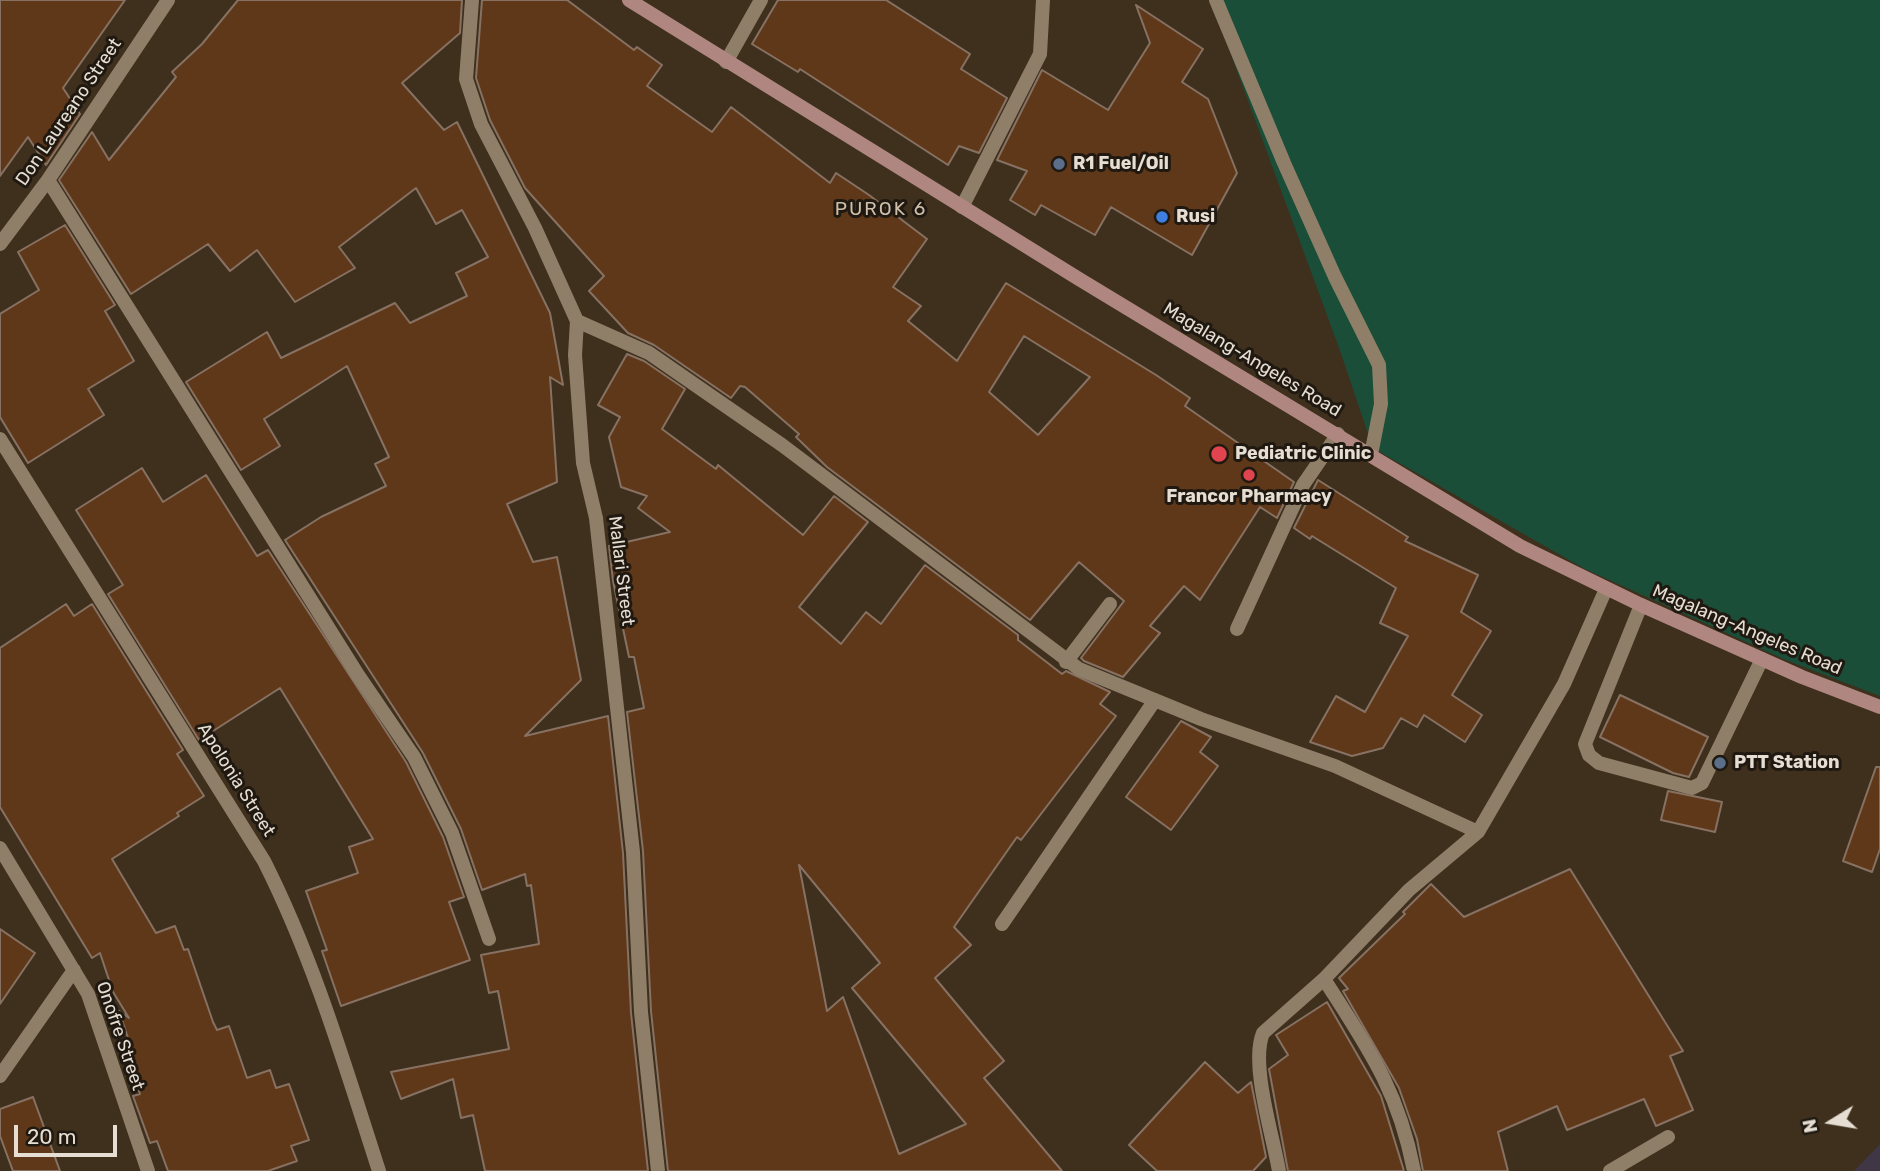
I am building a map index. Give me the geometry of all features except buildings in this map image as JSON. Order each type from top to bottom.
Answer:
[{"type":"main road","name":"Magalang-Angeles Road","points":[[629,0],[962,207],[1520,546],[1606,589],[1762,659],[1880,707]]},
{"type":"street","name":"Don Laureano Street","points":[[1,242],[48,180],[168,0]]},
{"type":"street","name":"Mallari Street","points":[[472,0],[466,79],[481,124],[535,228],[577,321],[575,355],[583,463],[596,518],[632,838],[641,1012],[658,1171]]},
{"type":"street","points":[[726,62],[761,0]]},
{"type":"street","points":[[962,207],[1040,54],[1043,0]]},
{"type":"street","points":[[1216,0],[1335,277],[1379,365],[1381,404],[1371,455]]},
{"type":"street","points":[[48,180],[358,675],[414,757],[456,842],[489,939]]},
{"type":"street","points":[[577,321],[649,354],[782,445],[904,534],[1066,662],[1201,719],[1335,766],[1478,832]]},
{"type":"street","points":[[1237,629],[1303,485],[1338,434]]},
{"type":"street","name":"Apolonia Street","points":[[0,439],[264,860],[291,916],[316,979],[379,1171]]},
{"type":"street","points":[[1279,1171],[1258,1067],[1258,1045],[1263,1033],[1324,979],[1409,890],[1478,832],[1564,684],[1606,589]]},
{"type":"street","points":[[1066,662],[1110,604]]},
{"type":"street","points":[[1642,605],[1585,744],[1589,755],[1599,763],[1692,788],[1702,783],[1762,659]]},
{"type":"street","points":[[1002,924],[1155,700]]},
{"type":"street","name":"Onofre Street","points":[[0,848],[88,994],[148,1171]]},
{"type":"street","points":[[0,1076],[74,970]]},
{"type":"street","points":[[1324,979],[1390,1086],[1404,1121],[1414,1171]]},
{"type":"street","points":[[1609,1171],[1668,1137]]},
{"type":"shaded area","points":[[1880,1144],[1880,1171],[1854,1171]]},
{"type":"green space","points":[[1211,0],[1880,0],[1880,696],[1786,660],[1585,569],[1373,448],[1338,345]]},
{"type":"place","name":"R1 Fuel/Oil","points":[[1059,164]]},
{"type":"place","name":"Rusi","points":[[1162,217]]},
{"type":"place","name":"Pediatric Clinic","points":[[1219,454]]},
{"type":"place","name":"Francor Pharmacy","points":[[1249,475]]},
{"type":"place","name":"PTT Station","points":[[1720,763]]},
{"type":"district","name":"PUROK 6","points":[[881,210]]}]
